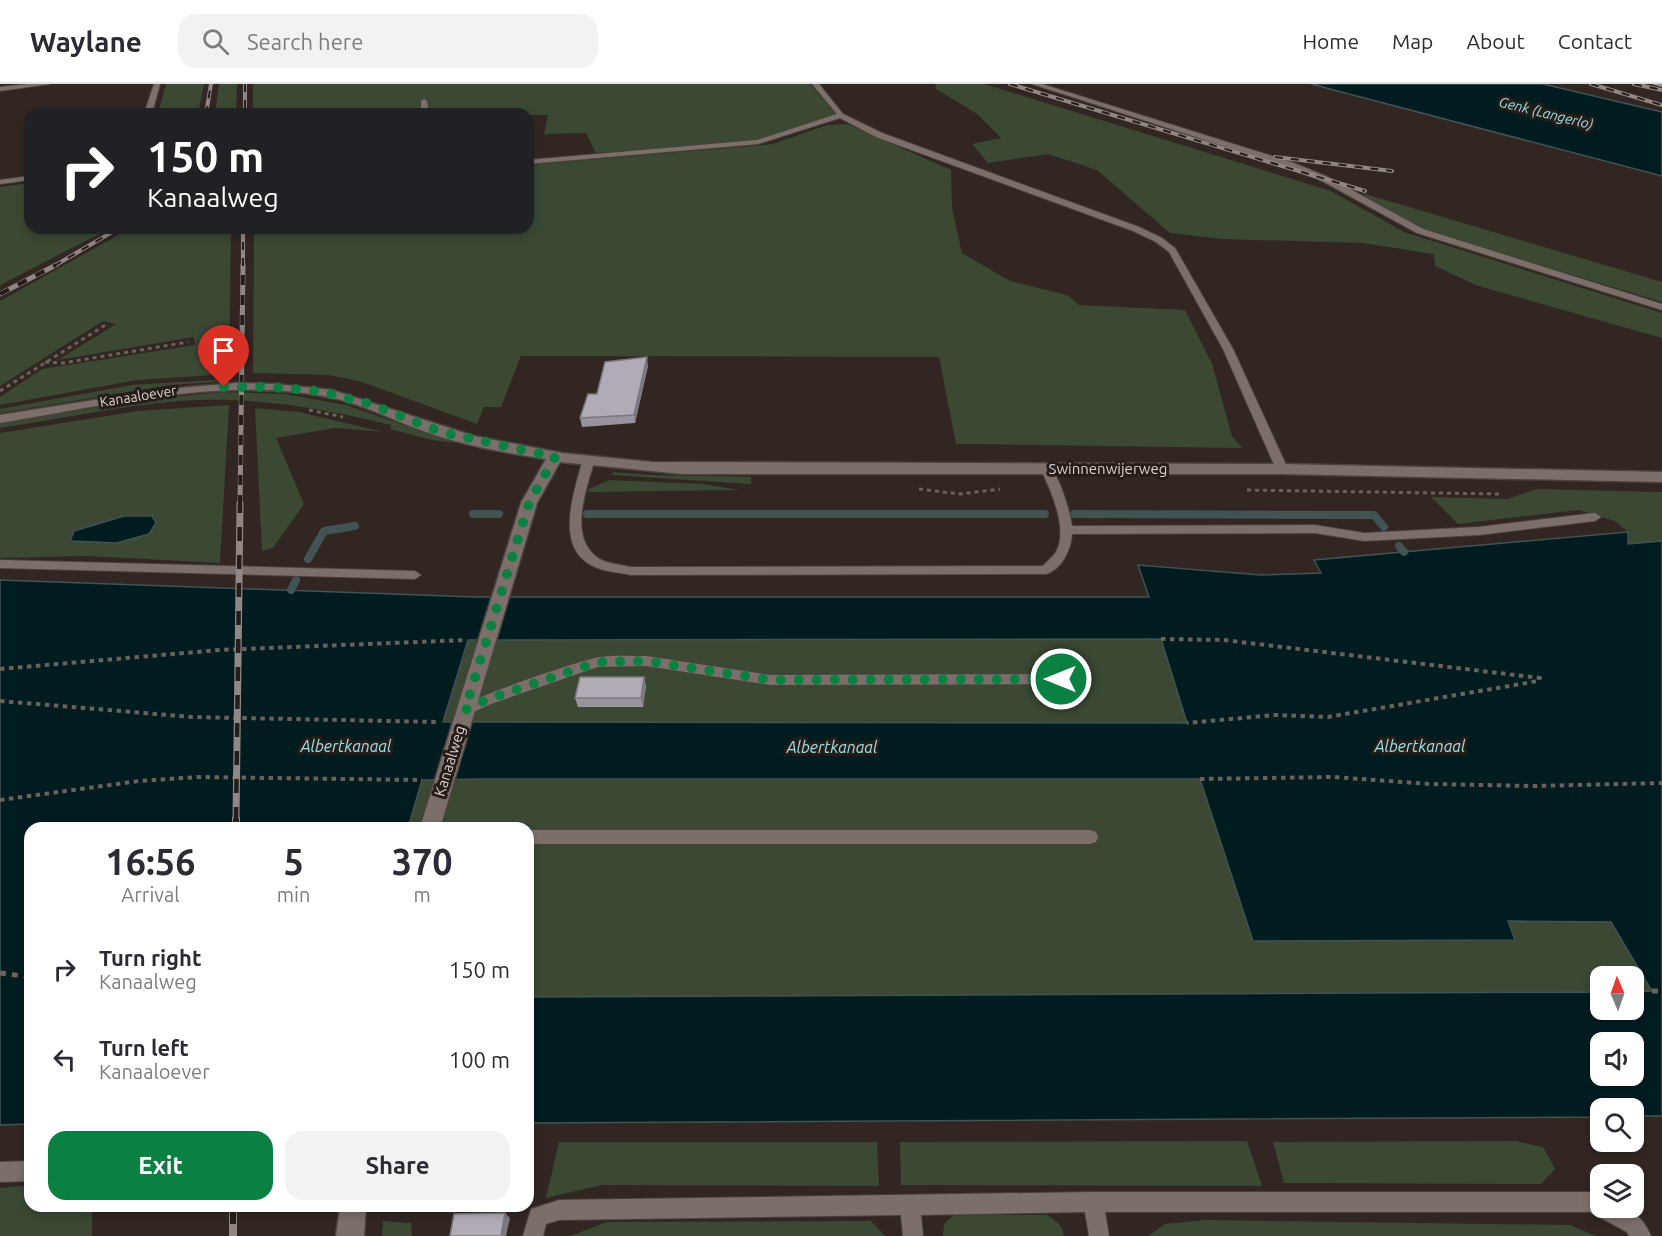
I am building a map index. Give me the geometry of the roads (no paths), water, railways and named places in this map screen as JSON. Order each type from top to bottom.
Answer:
[{"type":"street","name":"Kanaaloever","points":[[0,419],[156,392],[202,387],[268,387],[318,391],[370,404],[441,432],[555,457]]},
{"type":"street","name":"Swinnenwijerweg","points":[[555,457],[588,462],[682,469],[1282,469],[1662,477]]},
{"type":"street","name":"Kanaalweg","points":[[432,822],[529,503],[555,457]]},
{"type":"street","points":[[350,1236],[352,1212]]},
{"type":"lane","points":[[0,89],[47,84]]},
{"type":"lane","points":[[150,108],[157,84]]},
{"type":"lane","points":[[815,84],[841,115],[879,135],[1136,229],[1159,240],[1172,250],[1228,349],[1282,469]]},
{"type":"lane","points":[[1035,84],[1291,165],[1325,180],[1390,217],[1420,231],[1662,307]]},
{"type":"lane","points":[[424,101],[425,108]]},
{"type":"lane","points":[[534,161],[758,142],[841,115]]},
{"type":"lane","points":[[0,182],[24,179]]},
{"type":"lane","points":[[588,462],[574,522],[580,548],[595,562],[630,570],[1046,570],[1062,553],[1068,536],[1054,486],[1046,468]]},
{"type":"lane","points":[[1066,530],[1315,529],[1364,537],[1479,531],[1595,517]]},
{"type":"lane","points":[[0,564],[415,575]]},
{"type":"lane","points":[[465,710],[486,700],[598,662],[646,661],[771,680],[1061,679]]},
{"type":"lane","points":[[534,837],[1090,837]]},
{"type":"lane","points":[[0,1172],[24,1171]]},
{"type":"lane","points":[[1093,1202],[1098,1236]]},
{"type":"lane","points":[[533,1236],[538,1216],[559,1210],[1093,1202],[1590,1202]]},
{"type":"lane","points":[[910,1205],[913,1236]]},
{"type":"lane","points":[[1621,1218],[1634,1225],[1641,1236]]},
{"type":"water","name":"Genk (Langerlo)","points":[[1311,84],[1543,84],[1662,112],[1662,176]]},
{"type":"water","points":[[124,516],[152,516],[156,523],[149,534],[117,543],[70,541],[74,531]]},
{"type":"water","name":"Albertkanaal","points":[[1628,532],[1628,544],[1662,541],[1662,1116],[1644,1116],[1644,1098],[1590,1098],[1590,1117],[534,1123],[534,997],[1590,992],[1590,1020],[1644,1020],[1644,991],[1652,991],[1644,978],[1644,966],[1637,966],[1611,922],[1508,921],[1515,940],[1253,941],[1200,779],[479,779],[422,780],[410,822],[24,822],[24,1124],[0,1125],[0,580],[475,597],[1149,597],[1138,565],[1261,575],[1321,573],[1314,560]],"holes":[[[1161,639],[1187,723],[443,722],[468,640]]]},
{"type":"waterway","points":[[473,514],[499,514]]},
{"type":"waterway","points":[[587,514],[1045,514]]},
{"type":"waterway","points":[[1074,514],[1374,515],[1384,527]]},
{"type":"waterway","points":[[308,559],[324,531],[355,526]]},
{"type":"waterway","points":[[1399,546],[1404,552]]},
{"type":"waterway","points":[[291,590],[296,580]]},
{"type":"railway","points":[[207,108],[211,84]]},
{"type":"railway","points":[[245,84],[245,108]]},
{"type":"railway","points":[[1010,84],[1365,191]]},
{"type":"railway","points":[[1591,84],[1662,105]]},
{"type":"railway","points":[[1634,84],[1662,90]]},
{"type":"railway","points":[[1275,157],[1392,171]]},
{"type":"railway","points":[[54,266],[109,234]]},
{"type":"railway","points":[[243,234],[243,265]]},
{"type":"railway","points":[[0,294],[56,265]]},
{"type":"railway","points":[[240,505],[243,265]]},
{"type":"railway","points":[[236,821],[240,504]]},
{"type":"railway","points":[[233,1212],[233,1236]]}]
